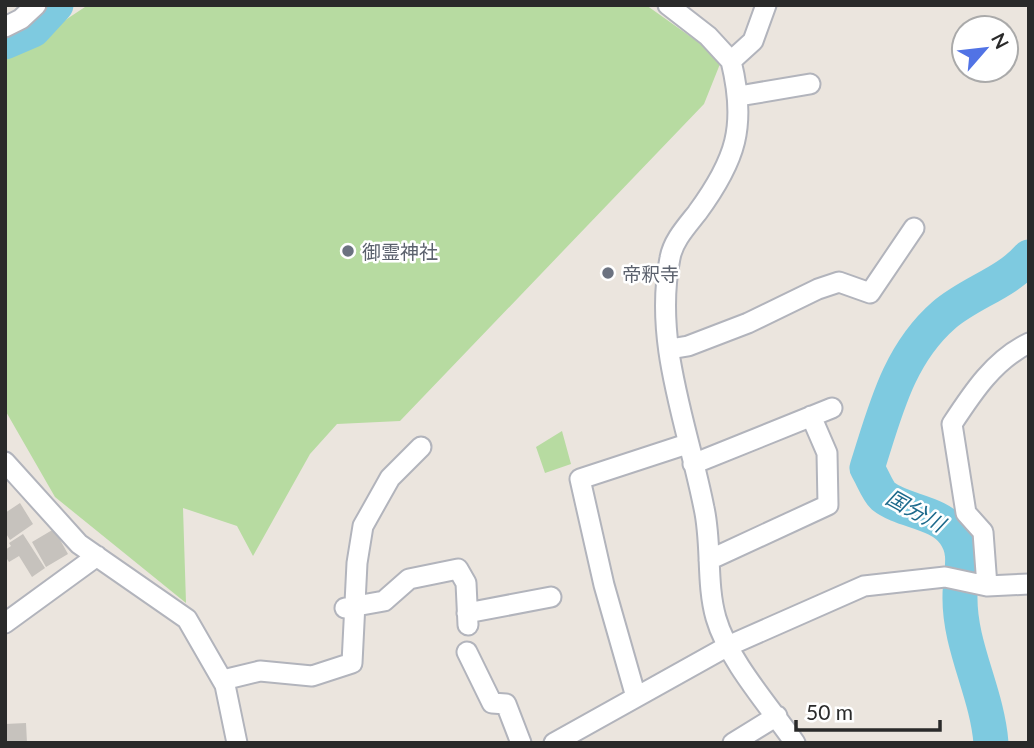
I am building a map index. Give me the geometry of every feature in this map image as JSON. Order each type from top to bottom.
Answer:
[{"type":"street","points":[[668,5],[708,36],[730,61],[739,96],[739,128],[733,153],[715,188],[679,237],[670,256],[665,302],[678,409],[705,510],[716,618],[728,646],[795,743]]},
{"type":"street","points":[[730,61],[753,41],[766,5]]},
{"type":"street","points":[[5,27],[29,8]]},
{"type":"street","points":[[739,96],[810,84]]},
{"type":"street","points":[[670,349],[688,346],[748,323],[839,282],[870,293],[914,228]]},
{"type":"street","points":[[981,585],[984,532],[966,513],[952,424],[977,386],[1012,351],[1029,343]]},
{"type":"street","points":[[693,464],[832,408]]},
{"type":"street","points":[[709,560],[828,505],[827,453],[811,416]]},
{"type":"street","points":[[636,697],[604,585],[580,479],[687,444]]},
{"type":"street","points":[[223,680],[260,671],[312,676],[352,663],[349,607],[359,540],[368,512],[390,478],[421,447]]},
{"type":"street","points":[[5,462],[79,544],[187,618],[223,680],[237,743]]},
{"type":"street","points":[[5,623],[97,556]]},
{"type":"street","points":[[349,607],[384,600],[409,579],[458,569],[466,583],[468,619],[551,597]]},
{"type":"street","points":[[554,743],[728,646],[864,586],[945,577],[981,585],[1029,584]]},
{"type":"street","points":[[467,652],[492,703],[506,704],[521,743]]},
{"type":"street","points":[[733,743],[777,716]]},
{"type":"green space","points":[[88,5],[646,5],[722,59],[704,104],[400,421],[337,424],[310,454],[253,556],[237,526],[183,508],[186,603],[55,497],[5,410],[5,60]]},
{"type":"green space","points":[[562,431],[571,464],[545,473],[536,447]]},
{"type":"building","points":[[20,503],[33,524],[10,540],[5,532],[5,513]]},
{"type":"building","points":[[54,529],[68,554],[46,567],[32,542]]},
{"type":"building","points":[[23,534],[45,568],[32,577],[19,556],[9,562],[5,556],[5,550],[11,546],[9,543]]},
{"type":"building","points":[[26,723],[27,743],[5,743],[5,724]]},
{"type":"waterway","points":[[5,42],[33,30],[56,5]]},
{"type":"waterway","name":"国分川","points":[[991,743],[961,615],[963,563],[959,541],[939,520],[883,496],[867,468],[895,386],[904,366],[928,331],[954,307],[1009,274],[1029,257]]},
{"type":"place","name":"御霊神社","points":[[348,251]]},
{"type":"place","name":"帝釈寺","points":[[608,273]]}]
